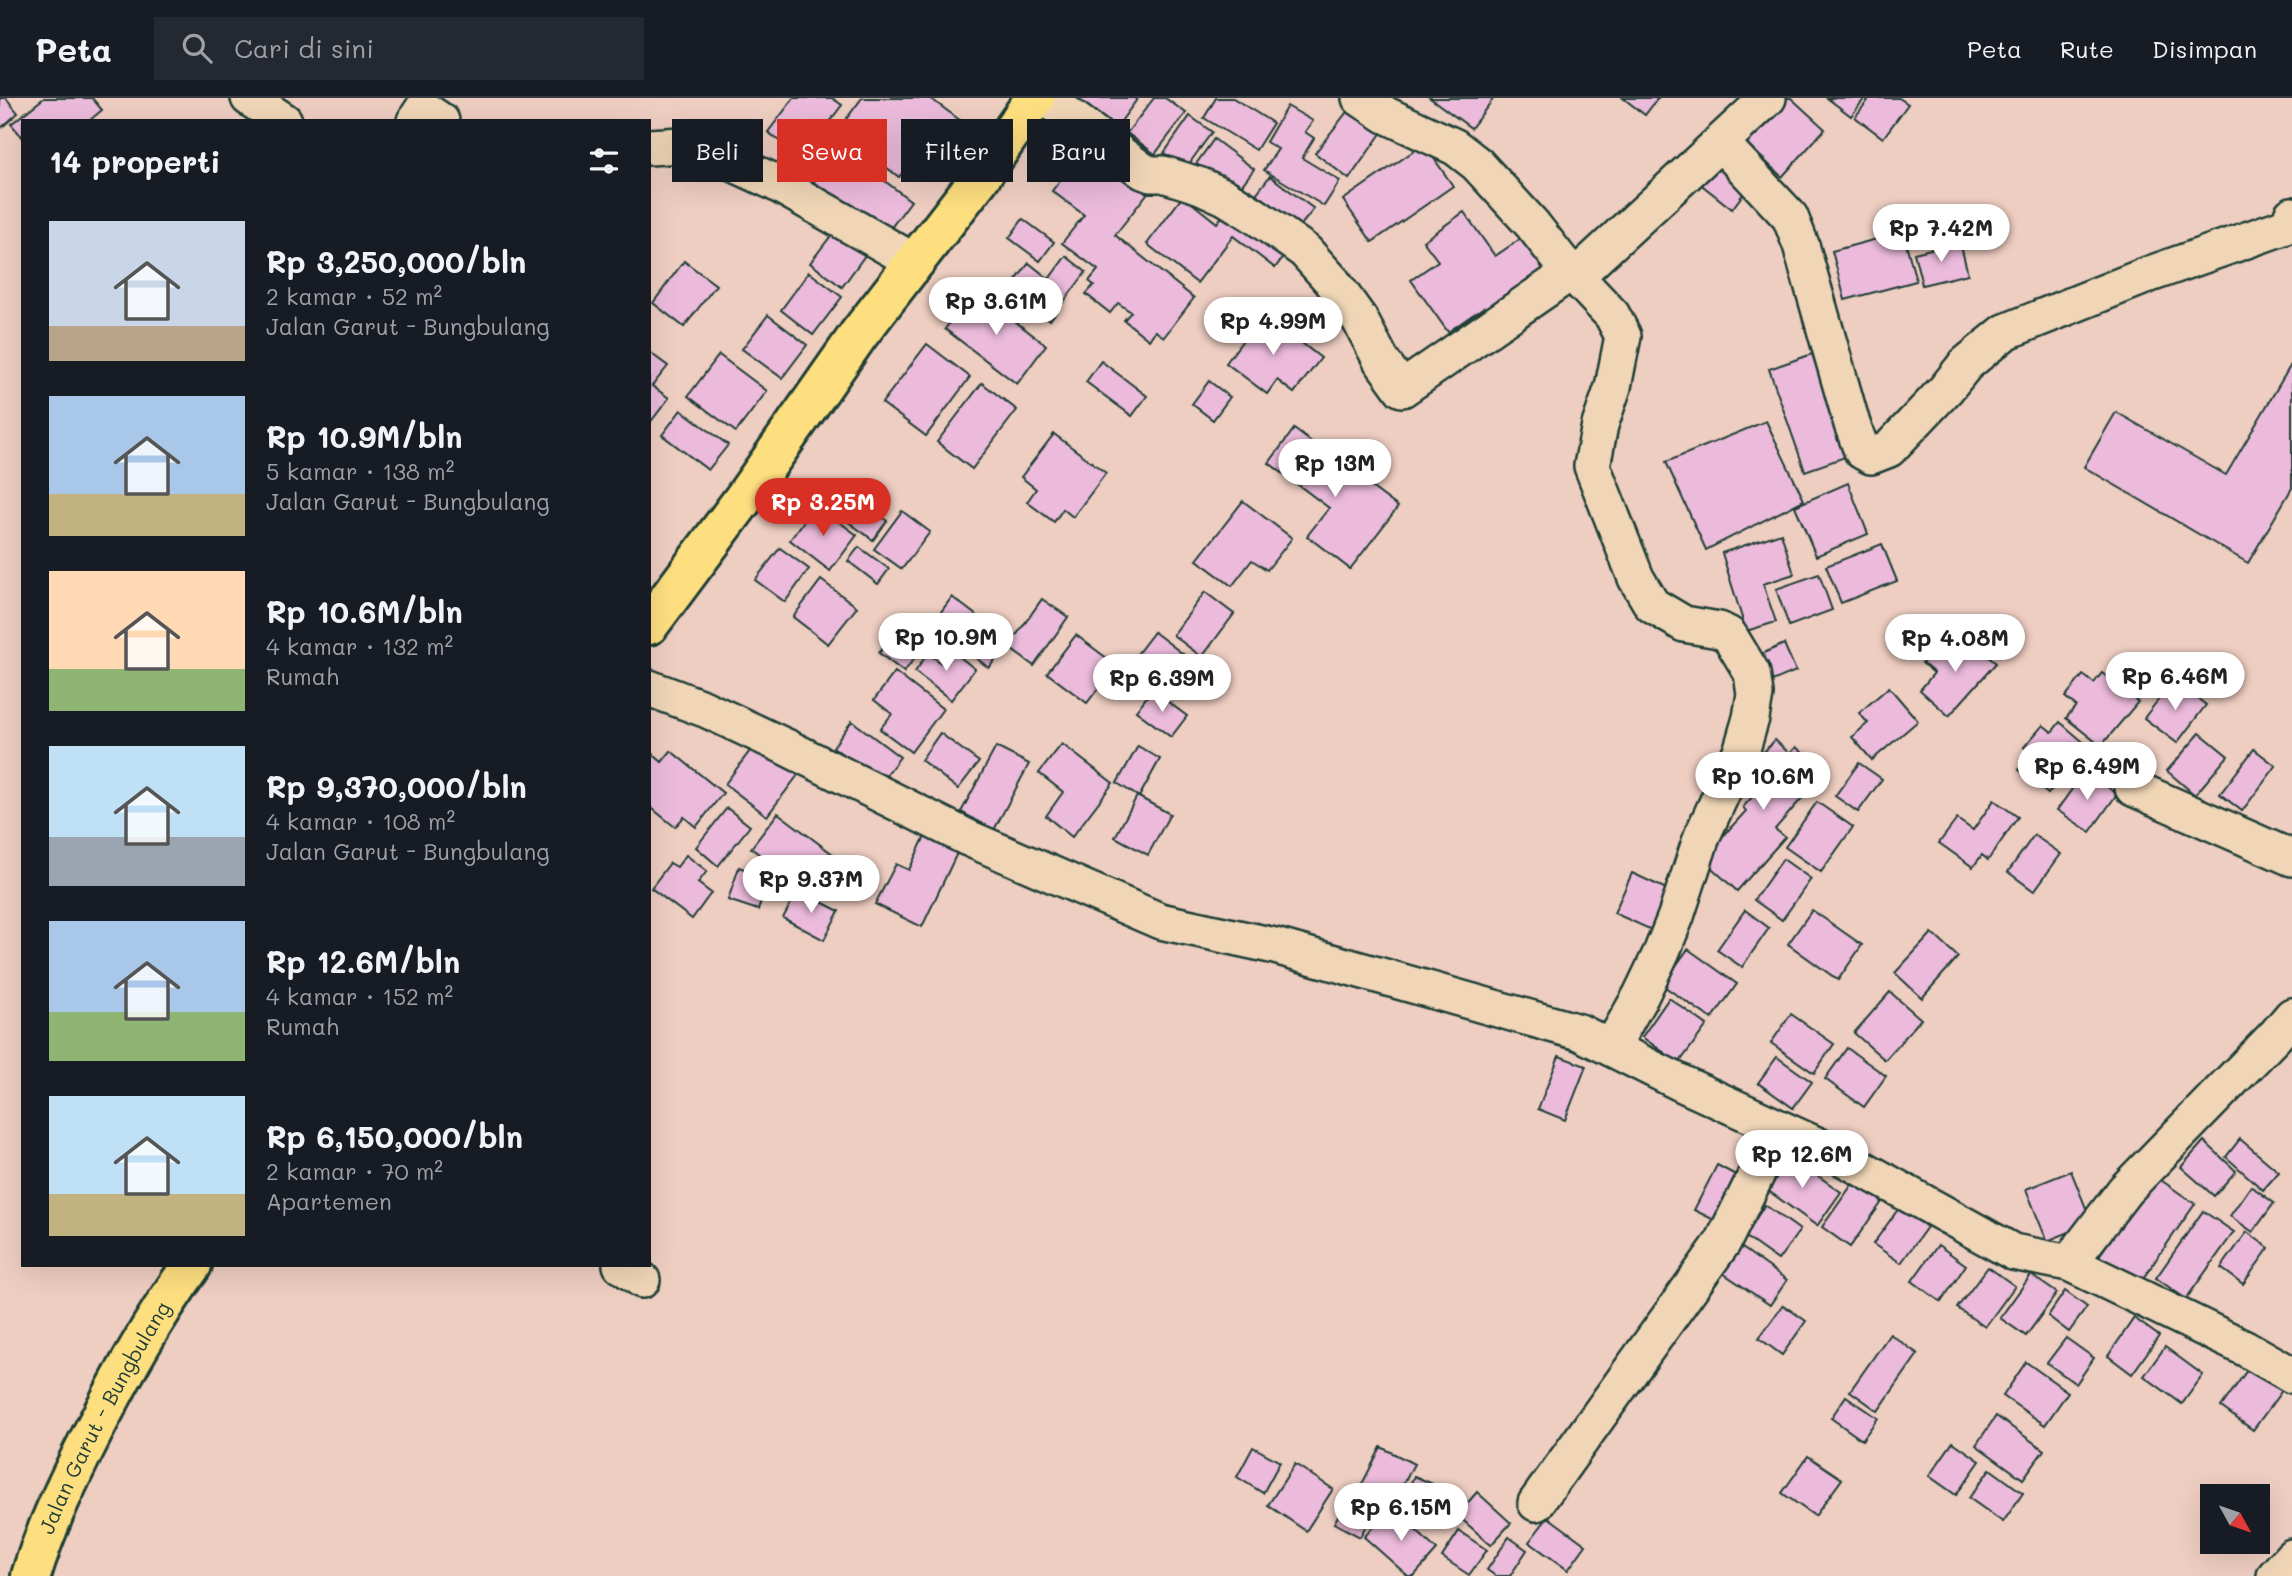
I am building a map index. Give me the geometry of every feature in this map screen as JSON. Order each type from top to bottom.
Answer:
[{"type":"main road","points":[[651,622],[744,498],[859,334],[979,179],[1035,98]]},
{"type":"main road","name":"Jalan Garut - Bungbulang","points":[[30,1576],[65,1490],[103,1412],[138,1346],[190,1267]]},
{"type":"street","points":[[234,119],[250,98],[281,119]]},
{"type":"street","points":[[1046,98],[1143,171],[1163,174],[1201,186],[1225,197],[1305,251],[1339,291],[1402,389],[1573,275],[1769,98]]},
{"type":"street","points":[[1360,98],[1386,115],[1455,147],[1477,164],[1532,224],[1573,275],[1612,315],[1623,336],[1613,387],[1600,425],[1592,466],[1636,578],[1652,605],[1685,624],[1719,630],[1728,635],[1752,673],[1755,694],[1742,749],[1702,836],[1662,951],[1611,1048]]},
{"type":"street","points":[[416,119],[423,109],[438,119]]},
{"type":"street","points":[[1721,143],[1790,217],[1801,246],[1852,424],[1862,451],[1871,456],[1889,449],[1966,365],[2006,332],[2150,274],[2291,224]]},
{"type":"street","points":[[651,147],[682,145],[709,152],[775,182],[915,262]]},
{"type":"street","points":[[651,689],[717,714],[968,838],[1160,921],[1276,946],[1579,1032],[1836,1154],[2013,1252],[2069,1263],[2245,1348],[2292,1375]]},
{"type":"street","points":[[2133,788],[2292,858]]},
{"type":"street","points":[[2069,1263],[2125,1190],[2292,1016]]},
{"type":"street","points":[[1536,1503],[1723,1242],[1779,1129]]},
{"type":"street","points":[[2275,1576],[2292,1558]]},
{"type":"building","points":[[0,98],[6,98],[18,113],[0,129]]},
{"type":"building","points":[[44,98],[92,98],[102,110],[91,119],[21,119],[21,136],[11,124]]},
{"type":"building","points":[[794,98],[832,98],[842,105],[831,119],[778,119]]},
{"type":"building","points":[[862,98],[930,98],[958,119],[901,119],[899,177],[887,168],[887,119],[846,119]]},
{"type":"building","points":[[1073,98],[1138,98],[1123,119],[1098,119]]},
{"type":"building","points":[[1154,98],[1165,98],[1186,113],[1155,154],[1130,135],[1130,129]]},
{"type":"building","points":[[1216,98],[1233,98],[1273,123],[1256,150],[1204,118]]},
{"type":"building","points":[[1430,98],[1494,98],[1471,128]]},
{"type":"building","points":[[1623,98],[1658,98],[1645,115]]},
{"type":"building","points":[[1781,98],[1791,98],[1825,129],[1782,177],[1743,140]]},
{"type":"building","points":[[1827,98],[1865,98],[1851,116]]},
{"type":"building","points":[[1870,98],[1899,98],[1908,104],[1883,138],[1855,117]]},
{"type":"building","points":[[1287,106],[1313,121],[1305,132],[1314,138],[1302,158],[1340,181],[1324,206],[1264,170],[1278,149],[1266,142]]},
{"type":"building","points":[[1350,108],[1382,132],[1349,179],[1315,153]]},
{"type":"building","points":[[1190,116],[1212,132],[1186,168],[1164,153]]},
{"type":"building","points":[[777,120],[777,139],[768,132]]},
{"type":"building","points":[[1214,139],[1254,169],[1235,194],[1196,164]]},
{"type":"building","points":[[1424,144],[1453,186],[1372,242],[1343,200]]},
{"type":"building","points":[[1715,160],[1749,186],[1732,209],[1698,182]]},
{"type":"building","points":[[1130,175],[1150,190],[1115,235],[1194,298],[1164,337],[1155,331],[1149,340],[1124,320],[1131,312],[1118,303],[1110,313],[1086,294],[1094,285],[1089,281],[1098,270],[1062,243],[1084,215],[1052,191],[1059,182],[1130,182]]},
{"type":"building","points":[[1270,176],[1314,209],[1293,235],[1250,202]]},
{"type":"building","points":[[886,182],[911,201],[884,237],[813,183]]},
{"type":"building","points":[[1183,196],[1217,223],[1231,205],[1289,249],[1275,268],[1233,236],[1197,283],[1147,244]]},
{"type":"building","points":[[1464,212],[1495,256],[1526,235],[1555,275],[1492,320],[1484,307],[1448,332],[1411,280],[1438,261],[1423,241]]},
{"type":"building","points":[[1023,219],[1054,242],[1040,261],[1009,238]]},
{"type":"building","points":[[840,224],[871,247],[842,287],[810,263]]},
{"type":"building","points":[[1903,232],[1916,281],[1845,300],[1832,251]]},
{"type":"building","points":[[1960,242],[1968,274],[1922,285],[1914,253]]},
{"type":"building","points":[[1066,256],[1086,272],[1050,320],[1009,290],[1029,263],[1049,279]]},
{"type":"building","points":[[684,261],[716,285],[684,327],[653,303]]},
{"type":"building","points":[[809,272],[842,297],[813,335],[781,310]]},
{"type":"building","points":[[974,290],[1046,345],[1017,384],[945,329]]},
{"type":"building","points":[[1263,313],[1321,358],[1294,393],[1277,380],[1267,394],[1226,363]]},
{"type":"building","points":[[768,315],[807,345],[782,378],[742,349]]},
{"type":"building","points":[[927,344],[970,377],[926,436],[882,403]]},
{"type":"building","points":[[651,353],[668,366],[652,386],[669,398],[651,421]]},
{"type":"building","points":[[1812,354],[1848,456],[1805,471],[1769,369]]},
{"type":"building","points":[[719,355],[767,391],[736,432],[688,396]]},
{"type":"building","points":[[1101,361],[1147,396],[1132,416],[1086,382]]},
{"type":"building","points":[[2292,363],[2292,488],[2248,563],[2084,467],[2116,412],[2226,475]]},
{"type":"building","points":[[1209,381],[1230,397],[1213,420],[1192,404]]},
{"type":"building","points":[[982,383],[1017,410],[972,469],[937,442]]},
{"type":"building","points":[[681,410],[728,445],[708,470],[662,435]]},
{"type":"building","points":[[1766,421],[1804,500],[1706,550],[1666,462]]},
{"type":"building","points":[[1294,429],[1398,507],[1350,569],[1307,536],[1329,508],[1269,463]]},
{"type":"building","points":[[1054,434],[1106,473],[1073,517],[1063,509],[1054,522],[1027,502],[1036,489],[1021,477]]},
{"type":"building","points":[[1848,483],[1868,534],[1816,556],[1795,506]]},
{"type":"building","points":[[857,499],[887,521],[873,540],[843,518]]},
{"type":"building","points":[[1243,501],[1292,538],[1267,570],[1252,560],[1232,586],[1197,560]]},
{"type":"building","points":[[816,505],[857,535],[830,571],[790,540]]},
{"type":"building","points":[[902,511],[930,532],[902,569],[874,549]]},
{"type":"building","points":[[1781,533],[1794,574],[1763,584],[1776,622],[1746,631],[1722,553]]},
{"type":"building","points":[[1882,544],[1897,581],[1841,603],[1826,566]]},
{"type":"building","points":[[859,547],[889,569],[878,584],[848,561]]},
{"type":"building","points":[[780,548],[809,569],[785,602],[755,580]]},
{"type":"building","points":[[1819,574],[1832,610],[1789,626],[1776,589]]},
{"type":"building","points":[[821,580],[857,607],[828,644],[793,617]]},
{"type":"building","points":[[1205,592],[1234,614],[1202,657],[1173,635]]},
{"type":"building","points":[[952,597],[1009,640],[989,668],[932,624]]},
{"type":"building","points":[[1042,599],[1068,617],[1034,666],[1008,647]]},
{"type":"building","points":[[902,623],[927,642],[904,672],[879,653]]},
{"type":"building","points":[[1154,632],[1204,670],[1181,700],[1131,662]]},
{"type":"building","points":[[1076,635],[1116,665],[1087,703],[1047,673]]},
{"type":"building","points":[[1965,637],[1996,663],[1949,716],[1920,690],[1934,673],[1922,663],[1942,640],[1954,651]]},
{"type":"building","points":[[1784,644],[1796,671],[1770,682],[1759,655]]},
{"type":"building","points":[[951,650],[975,669],[951,700],[915,672],[928,653],[941,663]]},
{"type":"building","points":[[895,672],[943,709],[911,752],[880,729],[892,714],[874,700]]},
{"type":"building","points":[[2102,673],[2138,702],[2101,746],[2066,718],[2076,706],[2065,697],[2083,675],[2094,683]]},
{"type":"building","points":[[2174,680],[2206,705],[2177,743],[2144,718]]},
{"type":"building","points":[[1889,687],[1918,721],[1872,760],[1852,737],[1868,723],[1859,713]]},
{"type":"building","points":[[1152,690],[1187,716],[1171,737],[1136,711]]},
{"type":"building","points":[[852,721],[900,757],[880,783],[833,747]]},
{"type":"building","points":[[2060,722],[2088,746],[2048,794],[2019,770],[2033,754],[2024,747],[2043,725],[2052,732]]},
{"type":"building","points":[[940,733],[979,762],[958,789],[921,760]]},
{"type":"building","points":[[2200,733],[2228,756],[2195,795],[2167,771]]},
{"type":"building","points":[[759,739],[801,771],[767,816],[725,784]]},
{"type":"building","points":[[1775,740],[1790,754],[1796,747],[1825,772],[1775,829],[1785,837],[1737,891],[1702,859],[1746,811],[1743,807],[1754,795],[1738,780]]},
{"type":"building","points":[[1062,744],[1113,783],[1072,837],[1046,816],[1063,792],[1039,773]]},
{"type":"building","points":[[1138,746],[1160,759],[1139,797],[1117,783]]},
{"type":"building","points":[[996,747],[1029,764],[994,830],[961,812]]},
{"type":"building","points":[[2254,749],[2276,766],[2242,811],[2220,794]]},
{"type":"building","points":[[671,751],[723,793],[696,827],[684,817],[675,827],[651,808],[651,753],[662,762]]},
{"type":"building","points":[[1859,763],[1882,779],[1858,812],[1835,796]]},
{"type":"building","points":[[2085,771],[2117,794],[2090,832],[2057,810]]},
{"type":"building","points":[[1137,796],[1170,814],[1148,855],[1115,837]]},
{"type":"building","points":[[1994,800],[2018,817],[1988,860],[1982,855],[1973,867],[1939,843],[1957,819],[1973,830]]},
{"type":"building","points":[[1817,802],[1853,827],[1821,872],[1785,847]]},
{"type":"building","points":[[727,808],[750,826],[718,866],[696,847]]},
{"type":"building","points":[[778,813],[834,855],[807,891],[751,848]]},
{"type":"building","points":[[2034,835],[2061,854],[2034,891],[2008,872]]},
{"type":"building","points":[[925,836],[958,851],[922,927],[875,904],[896,864],[909,870]]},
{"type":"building","points":[[686,855],[707,871],[698,883],[711,893],[692,919],[651,888],[670,863],[677,867]]},
{"type":"building","points":[[1783,859],[1811,879],[1782,920],[1754,900]]},
{"type":"building","points":[[739,867],[769,878],[758,910],[728,900]]},
{"type":"building","points":[[1632,873],[1673,892],[1656,932],[1614,913]]},
{"type":"building","points":[[798,890],[839,911],[824,940],[783,918]]},
{"type":"building","points":[[1745,910],[1769,928],[1742,967],[1717,950]]},
{"type":"building","points":[[1812,910],[1862,945],[1838,980],[1788,944]]},
{"type":"building","points":[[1932,933],[1958,957],[1922,998],[1895,973]]},
{"type":"building","points":[[1688,949],[1737,984],[1712,1019],[1662,985]]},
{"type":"building","points":[[1890,992],[1921,1019],[1885,1060],[1854,1033]]},
{"type":"building","points":[[1669,998],[1707,1025],[1679,1063],[1642,1037]]},
{"type":"building","points":[[1791,1014],[1834,1044],[1814,1073],[1771,1043]]},
{"type":"building","points":[[1847,1048],[1886,1076],[1864,1107],[1825,1079]]},
{"type":"building","points":[[1559,1056],[1586,1066],[1565,1120],[1538,1109]]},
{"type":"building","points":[[1777,1057],[1812,1082],[1793,1108],[1758,1083]]},
{"type":"building","points":[[2240,1139],[2279,1172],[2263,1190],[2226,1157]]},
{"type":"building","points":[[2204,1141],[2236,1171],[2214,1196],[2181,1167]]},
{"type":"building","points":[[1787,1154],[1841,1192],[1817,1226],[1763,1187]]},
{"type":"building","points":[[1717,1165],[1747,1181],[1724,1225],[1694,1210]]},
{"type":"building","points":[[2071,1171],[2092,1223],[2047,1241],[2026,1189]]},
{"type":"building","points":[[2155,1176],[2195,1204],[2139,1284],[2099,1256]]},
{"type":"building","points":[[1856,1179],[1884,1199],[1850,1247],[1822,1227]]},
{"type":"building","points":[[2251,1186],[2274,1203],[2253,1232],[2230,1216]]},
{"type":"building","points":[[1765,1205],[1800,1230],[1778,1260],[1744,1236]]},
{"type":"building","points":[[1899,1208],[1927,1227],[1901,1263],[1873,1244]]},
{"type":"building","points":[[2203,1211],[2234,1232],[2186,1299],[2156,1278]]},
{"type":"building","points":[[2247,1232],[2269,1248],[2243,1284],[2221,1268]]},
{"type":"building","points":[[1738,1245],[1787,1280],[1770,1305],[1720,1271]]},
{"type":"building","points":[[1938,1245],[1966,1265],[1941,1302],[1912,1281]]},
{"type":"building","points":[[1988,1267],[2015,1286],[1985,1327],[1957,1308]]},
{"type":"building","points":[[2031,1275],[2057,1293],[2026,1336],[2000,1318]]},
{"type":"building","points":[[2065,1291],[2087,1307],[2069,1332],[2048,1316]]},
{"type":"building","points":[[1783,1305],[1806,1321],[1782,1355],[1759,1338]]},
{"type":"building","points":[[2134,1318],[2159,1336],[2132,1374],[2108,1356]]},
{"type":"building","points":[[1890,1334],[1918,1354],[1878,1411],[1850,1391]]},
{"type":"building","points":[[2066,1338],[2094,1358],[2076,1384],[2047,1363]]},
{"type":"building","points":[[2165,1347],[2203,1375],[2182,1404],[2144,1376]]},
{"type":"building","points":[[2026,1362],[2068,1392],[2045,1425],[2003,1396]]},
{"type":"building","points":[[2250,1366],[2283,1389],[2253,1430],[2221,1407]]},
{"type":"building","points":[[1846,1396],[1878,1418],[1862,1440],[1831,1418]]},
{"type":"building","points":[[1996,1416],[2044,1450],[2023,1479],[1976,1445]]},
{"type":"building","points":[[1953,1442],[1980,1461],[1956,1495],[1929,1476]]},
{"type":"building","points":[[1253,1447],[1280,1462],[1263,1493],[1237,1477]]},
{"type":"building","points":[[1381,1447],[1414,1464],[1392,1504],[1360,1488]]},
{"type":"building","points":[[1808,1456],[1842,1479],[1815,1516],[1782,1493]]},
{"type":"building","points":[[1295,1464],[1333,1489],[1306,1531],[1268,1505]]},
{"type":"building","points":[[1990,1469],[2023,1493],[2003,1522],[1969,1498]]},
{"type":"building","points":[[1414,1476],[1454,1493],[1439,1528],[1399,1510]]},
{"type":"building","points":[[1354,1488],[1379,1501],[1360,1537],[1334,1523]]},
{"type":"building","points":[[1477,1492],[1511,1523],[1491,1545],[1457,1515]]},
{"type":"building","points":[[1391,1507],[1437,1550],[1414,1576],[1408,1576],[1364,1537]]},
{"type":"building","points":[[1548,1517],[1586,1545],[1568,1570],[1529,1542]]},
{"type":"building","points":[[1459,1531],[1487,1550],[1469,1575],[1442,1557]]},
{"type":"building","points":[[1509,1537],[1527,1550],[1510,1576],[1496,1576],[1487,1570]]}]
